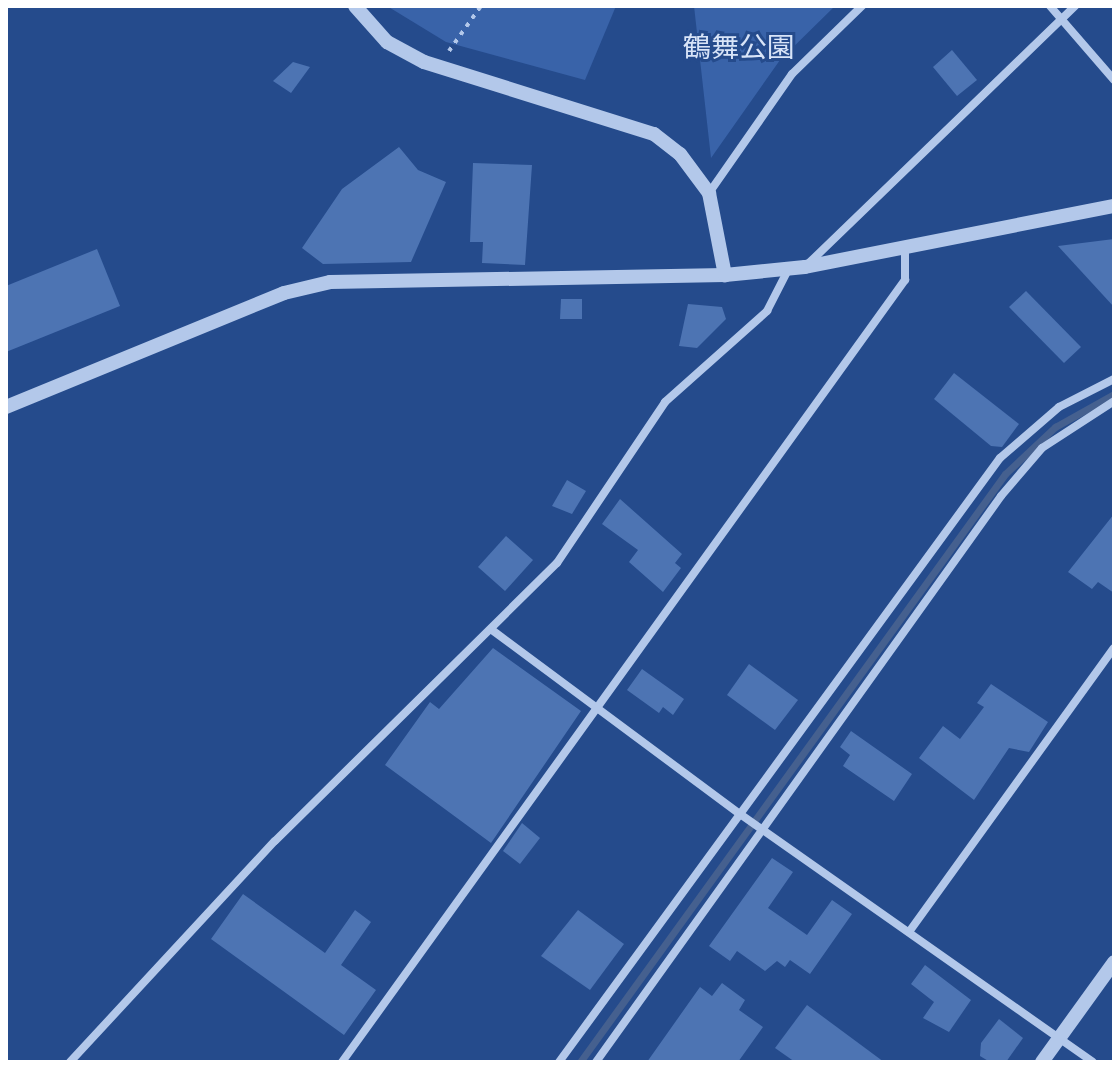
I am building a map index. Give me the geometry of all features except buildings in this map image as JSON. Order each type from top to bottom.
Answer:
[{"type":"street","points":[[355,6],[387,42],[439,66],[654,134],[680,154],[709,193],[725,275]]},
{"type":"street","points":[[709,193],[792,74],[862,6]]},
{"type":"street","points":[[1050,6],[1114,80]]},
{"type":"street","points":[[805,267],[1063,22],[1075,6]]},
{"type":"street","points":[[6,407],[284,293],[330,282],[374,277],[725,275],[805,267],[1114,206]]},
{"type":"street","points":[[342,1062],[905,280],[905,247]]},
{"type":"street","points":[[70,1062],[275,841],[492,630],[583,529],[665,402],[767,311],[789,268]]},
{"type":"street","points":[[559,1062],[1000,458],[1059,407],[1114,379]]},
{"type":"street","points":[[596,1062],[1010,483],[1054,439],[1114,401]]},
{"type":"street","points":[[492,630],[740,814],[1093,1062]]},
{"type":"street","points":[[909,932],[1114,648]]},
{"type":"street","points":[[1042,1062],[1114,962]]},
{"type":"path","points":[[439,66],[481,6]]},
{"type":"green space","name":"鶴舞公園","points":[[387,6],[616,6],[585,80],[446,42]]},
{"type":"green space","name":"鶴舞公園","points":[[694,6],[835,6],[780,60],[711,158]]},
{"type":"waterway","points":[[580,1062],[1005,474],[1055,427],[1114,394]]}]
